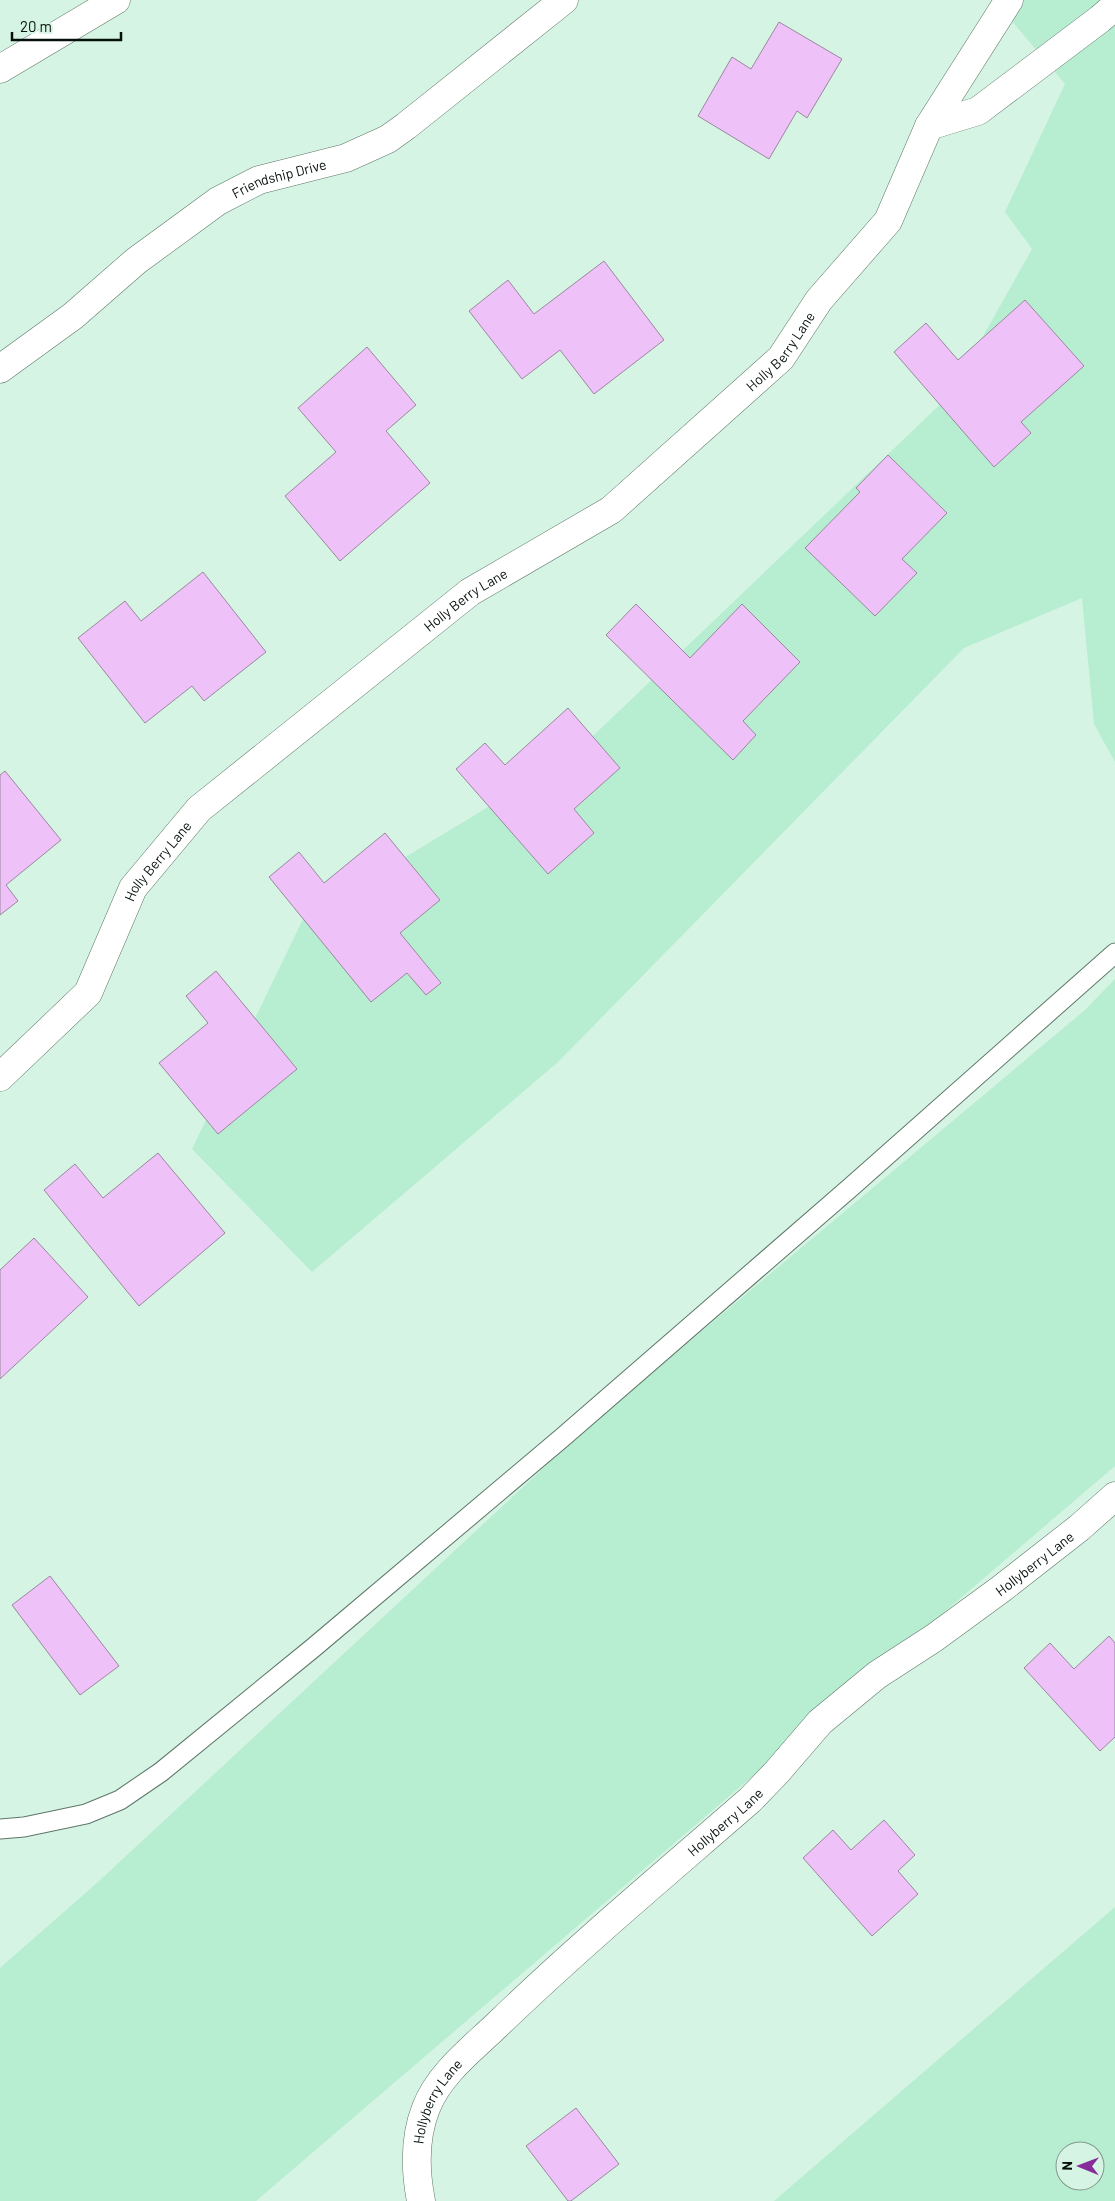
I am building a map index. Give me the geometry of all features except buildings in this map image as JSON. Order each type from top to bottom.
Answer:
[{"type":"street","points":[[0,69],[116,0]]},
{"type":"street","name":"Friendship Drive","points":[[0,369],[73,316],[136,261],[218,201],[259,180],[346,158],[388,139],[564,0]]},
{"type":"street","name":"Holly Berry Lane","points":[[0,1077],[88,993],[133,888],[199,809],[470,592],[611,510],[781,358],[819,300],[888,221],[929,126],[1009,0]]},
{"type":"street","points":[[929,126],[978,111],[1100,20],[1115,6]]},
{"type":"street","name":"Hollyberry Lane","points":[[421,2201],[416,2175],[417,2140],[426,2106],[444,2076],[546,1978],[750,1800],[820,1722],[877,1675],[934,1638],[1000,1589],[1115,1496]]},
{"type":"lane","points":[[0,1829],[24,1827],[86,1814],[120,1800],[161,1772],[313,1648],[563,1437],[851,1187],[1115,953]]},
{"type":"green space","points":[[994,0],[1115,0],[1115,762],[1094,724],[1082,598],[964,648],[558,1062],[312,1272],[192,1149],[303,919],[571,757],[950,395],[1032,249],[1005,212],[1065,84]]},
{"type":"green space","points":[[1115,979],[1115,1466],[256,2201],[0,2201],[0,1968],[98,1882],[591,1424],[1085,1010]]},
{"type":"green space","points":[[1115,1907],[1115,2201],[774,2201]]}]
